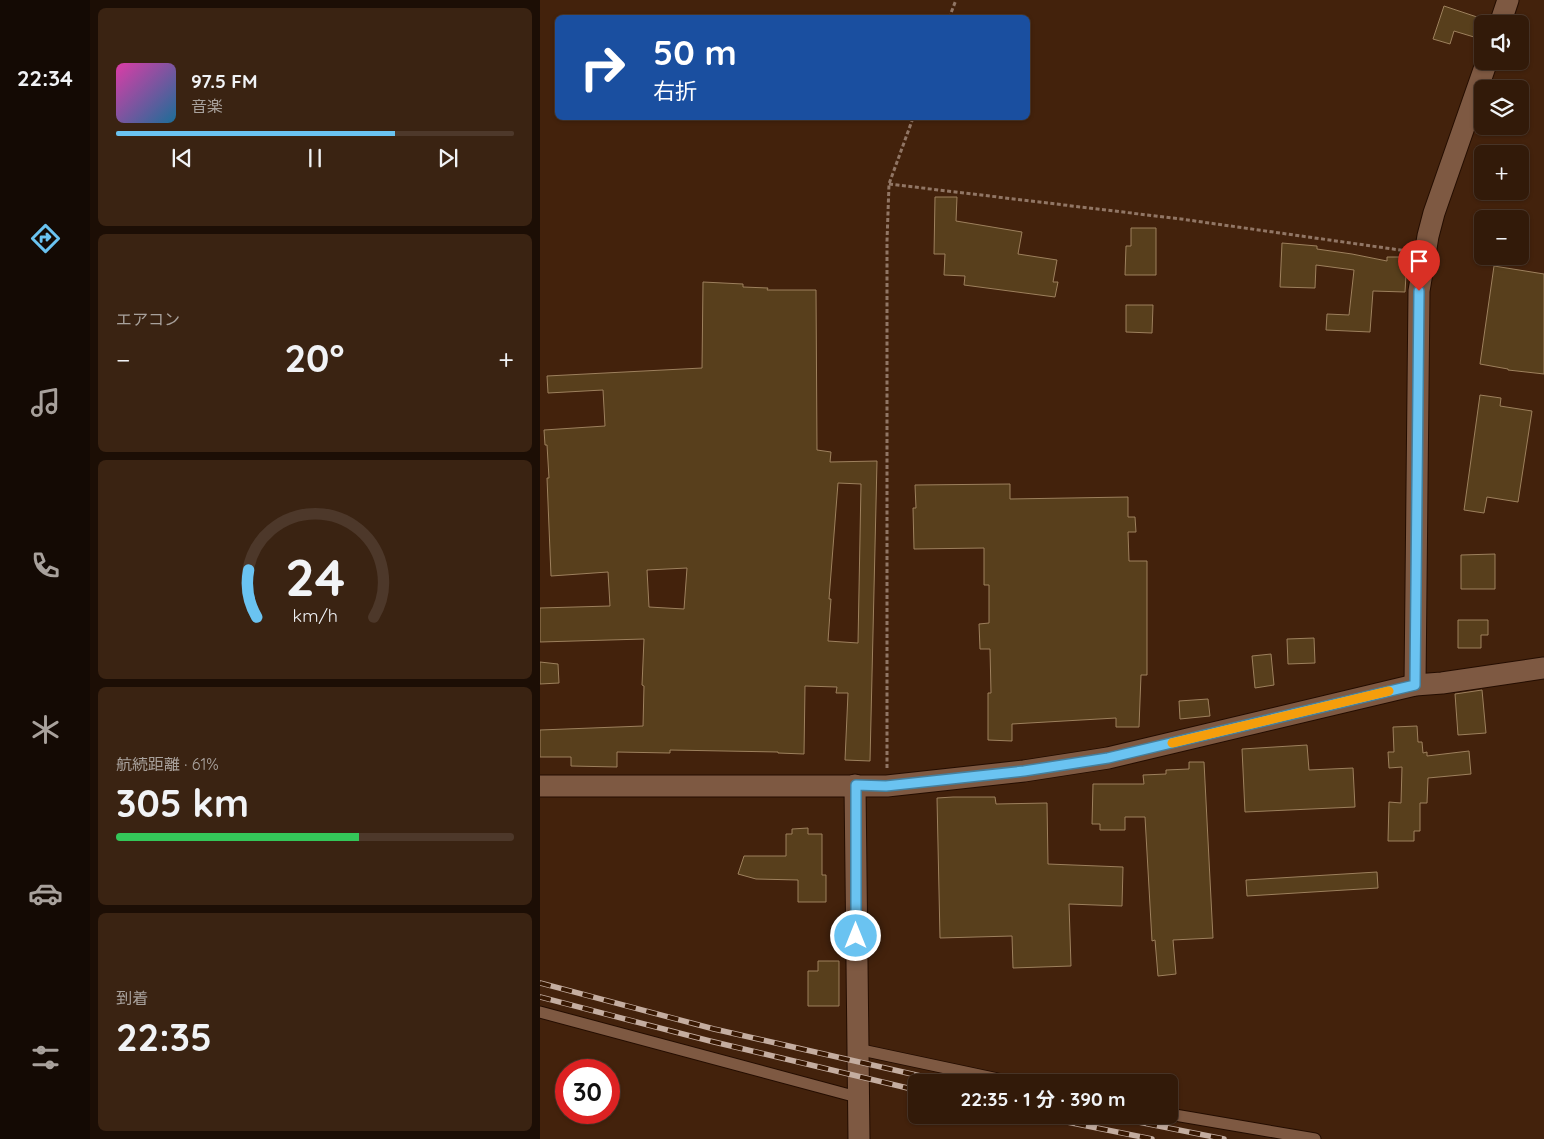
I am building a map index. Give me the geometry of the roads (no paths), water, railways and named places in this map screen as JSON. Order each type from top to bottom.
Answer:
[{"type":"street","points":[[1503,15],[1508,0]]},
{"type":"street","points":[[1415,685],[1419,300],[1425,254],[1434,213],[1484,70]]},
{"type":"street","points":[[540,786],[886,786],[1024,771],[1108,758],[1415,685],[1442,683],[1544,668]]},
{"type":"street","points":[[856,785],[858,1139]]},
{"type":"lane","points":[[540,1012],[857,1097]]},
{"type":"lane","points":[[857,1049],[974,1074]]},
{"type":"lane","points":[[1178,1116],[1315,1139]]},
{"type":"railway","points":[[540,983],[714,1029],[912,1074]]},
{"type":"railway","points":[[540,997],[710,1041],[908,1088]]},
{"type":"railway","points":[[1077,1124],[1152,1139]]},
{"type":"railway","points":[[1148,1124],[1224,1139]]}]
